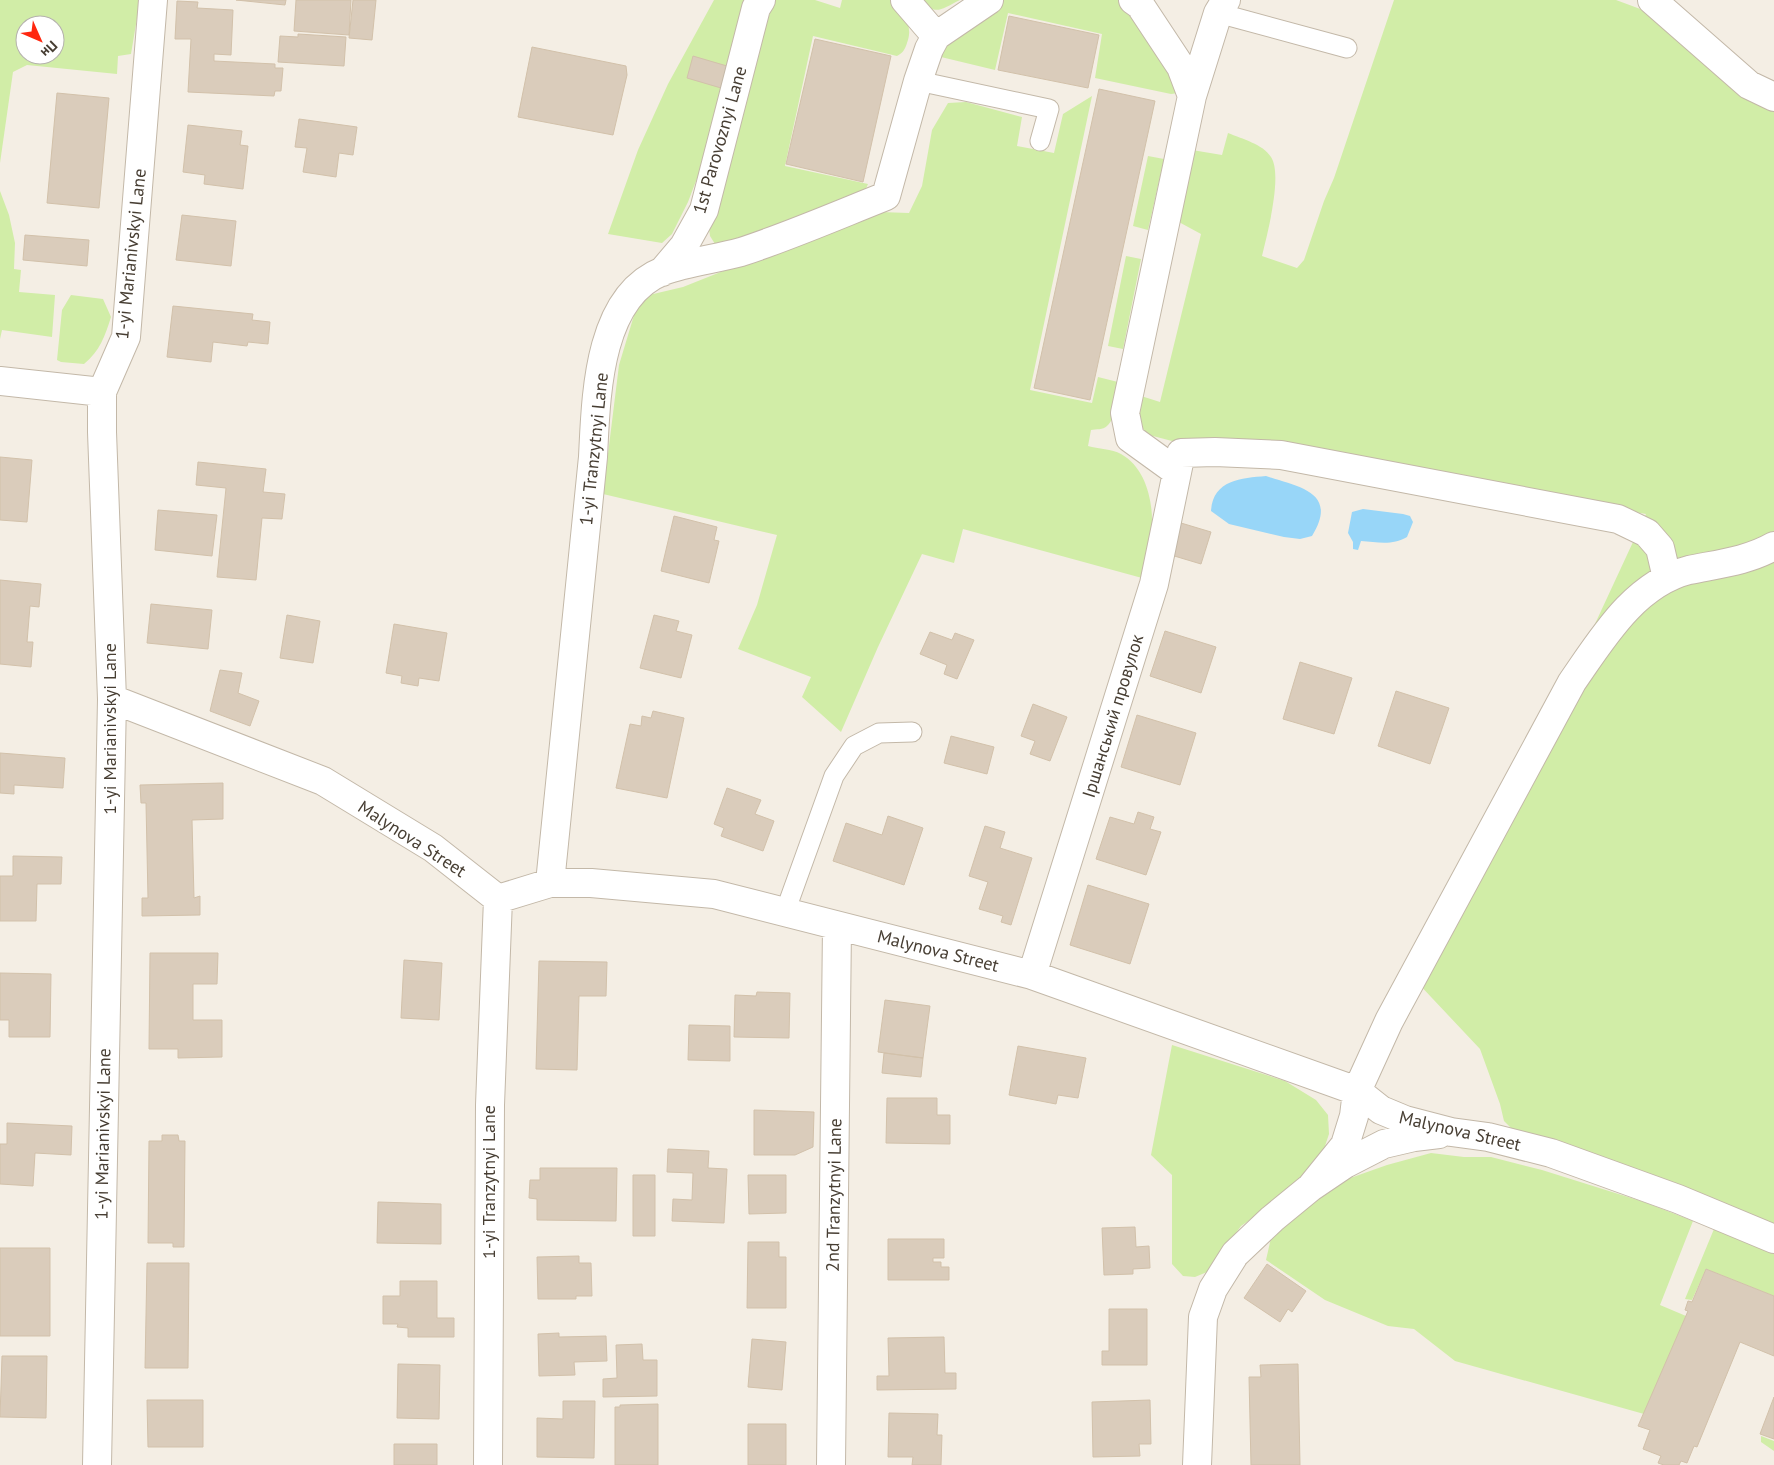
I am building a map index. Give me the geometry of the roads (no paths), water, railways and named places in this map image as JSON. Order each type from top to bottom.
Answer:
[{"type":"street","name":"1-yi Marianivskyi Lane","points":[[97,1465],[112,699],[102,442],[102,392],[126,337],[153,0]]},
{"type":"street","name":"1st Parovoznyi Lane","points":[[662,272],[684,246],[704,210],[756,8],[761,0]]},
{"type":"street","points":[[905,0],[936,36]]},
{"type":"street","points":[[918,80],[929,49],[936,36],[989,0]]},
{"type":"street","points":[[1133,0],[1140,5],[1181,67],[1192,96]]},
{"type":"street","points":[[1652,0],[1749,85],[1774,97]]},
{"type":"street","points":[[1222,6],[1192,96],[1125,413],[1130,438],[1179,463],[1215,452],[1281,454],[1618,519],[1647,533],[1660,548],[1667,578]]},
{"type":"street","name":"1-yi Tranzytnyi Lane","points":[[550,883],[597,389],[609,337],[619,311],[629,296],[645,282],[662,272],[761,246],[886,196],[918,80]]},
{"type":"street","points":[[0,381],[102,392]]},
{"type":"street","name":"Іршанський провулок","points":[[1032,975],[1154,584],[1179,463]]},
{"type":"street","points":[[1311,1187],[1345,1145],[1354,1116],[1357,1091],[1389,1021],[1572,682],[1603,637],[1638,597],[1667,578],[1688,571],[1722,565],[1752,556],[1774,546]]},
{"type":"street","name":"Malynova Street","points":[[112,699],[323,781],[433,848],[498,898],[550,883],[591,883],[714,894],[1032,975],[1357,1091],[1381,1110],[1405,1120],[1451,1132],[1488,1137],[1551,1153],[1678,1199],[1774,1239]]},
{"type":"street","name":"1-yi Tranzytnyi Lane","points":[[488,1465],[490,1105],[498,898]]},
{"type":"street","name":"2nd Tranzytnyi Lane","points":[[831,1465],[837,926]]},
{"type":"street","points":[[1197,1465],[1203,1317],[1213,1289],[1235,1254],[1272,1219],[1311,1187],[1345,1164],[1384,1144],[1414,1137],[1451,1132]]},
{"type":"lane","points":[[1222,6],[1347,48]]},
{"type":"lane","points":[[918,80],[1048,109],[1040,140]]},
{"type":"lane","points":[[785,912],[834,776],[854,746],[879,733],[912,732]]},
{"type":"water","points":[[1266,476],[1302,488],[1312,494],[1318,501],[1321,510],[1319,521],[1312,536],[1300,539],[1284,537],[1229,524],[1211,511],[1217,493],[1223,487],[1238,480]]},
{"type":"water","points":[[1363,509],[1410,516],[1413,522],[1407,537],[1396,542],[1361,541],[1358,550],[1353,549],[1353,542],[1348,533],[1352,512]]}]
